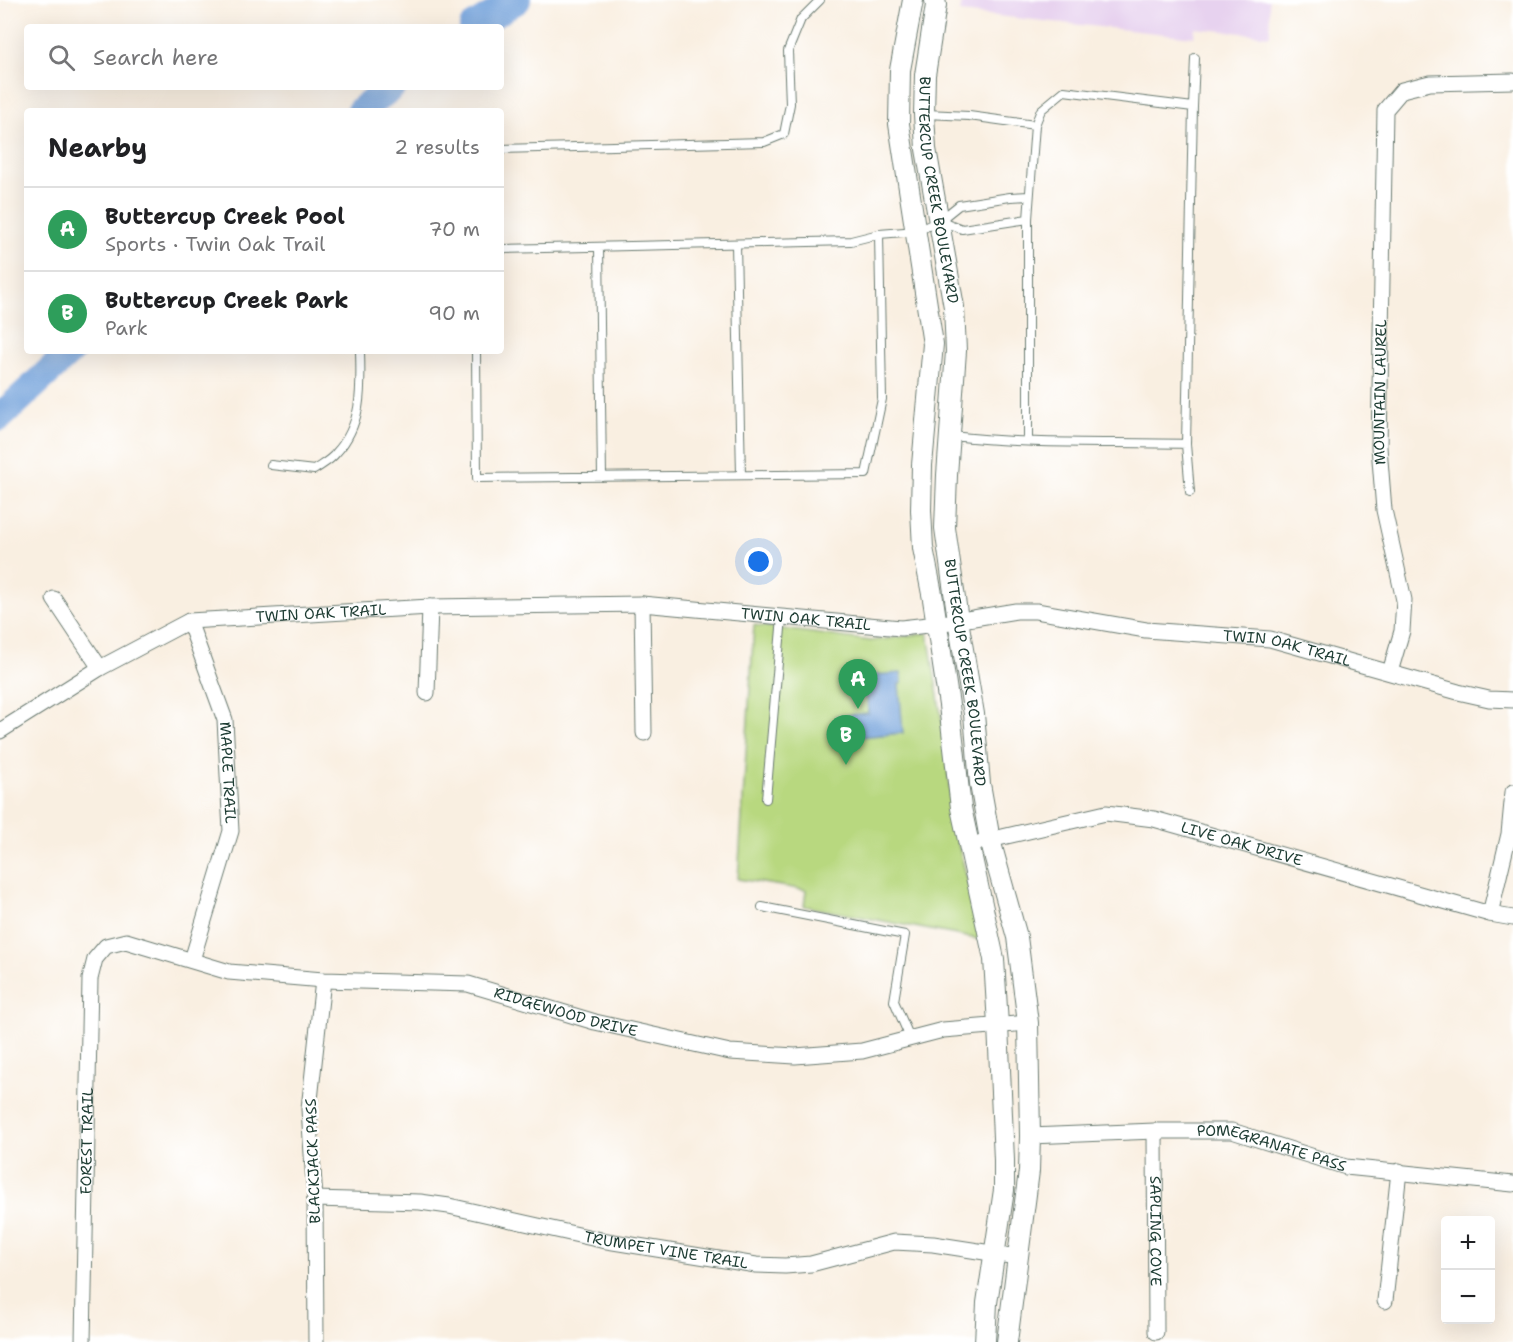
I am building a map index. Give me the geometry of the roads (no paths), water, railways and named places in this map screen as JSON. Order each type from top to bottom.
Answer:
[{"type":"street","name":"BUTTERCUP CREEK BOULEVARD","points":[[913,0],[900,70],[899,124],[933,344],[922,465],[923,548],[949,705],[961,808],[994,959],[998,1025],[1004,1190],[987,1303],[985,1342]]},
{"type":"street","name":"BUTTERCUP CREEK BOULEVARD","points":[[935,0],[925,75],[926,149],[954,308],[956,351],[945,528],[974,714],[980,784],[990,840],[1017,937],[1028,1023],[1030,1136],[1026,1195],[1007,1342]]},
{"type":"street","name":"MOUNTAIN LAUREL","points":[[1390,672],[1402,631],[1404,600],[1384,510],[1379,447],[1385,110],[1402,90],[1430,82],[1513,81]]},
{"type":"street","points":[[54,599],[100,668]]},
{"type":"street","name":"TWIN OAK TRAIL","points":[[0,731],[100,668],[189,621],[430,607],[642,604],[782,615],[901,628],[1016,611],[1036,611],[1146,630],[1270,639],[1479,696],[1513,700]]},
{"type":"street","points":[[642,604],[644,733]]},
{"type":"street","points":[[427,693],[430,607]]},
{"type":"street","name":"MAPLE TRAIL","points":[[189,621],[225,720],[231,831],[192,960]]},
{"type":"street","points":[[1490,914],[1509,834],[1513,792]]},
{"type":"street","name":"LIVE OAK DRIVE","points":[[969,845],[1106,813],[1134,816],[1154,819],[1490,914],[1513,918]]},
{"type":"street","name":"RIDGEWOOD DRIVE","points":[[106,946],[126,941],[229,972],[323,980],[468,984],[595,1022],[730,1052],[795,1056],[862,1051],[943,1030],[1028,1023]]},
{"type":"street","name":"FOREST TRAIL","points":[[83,1342],[90,979],[94,959],[106,946]]},
{"type":"street","name":"BLACKJACK PASS","points":[[316,1342],[315,1199],[309,1109],[323,980]]},
{"type":"street","name":"POMEGRANATE PASS","points":[[1030,1136],[1155,1131],[1232,1131],[1346,1167],[1513,1184]]},
{"type":"street","name":"SAPLING COVE","points":[[1155,1131],[1156,1332]]},
{"type":"street","points":[[1385,1302],[1399,1171]]},
{"type":"street","name":"TRUMPET VINE TRAIL","points":[[315,1199],[420,1202],[601,1240],[756,1264],[785,1266],[811,1263],[894,1242],[915,1242],[1017,1257]]},
{"type":"lane","points":[[504,149],[764,142],[784,134],[790,104],[788,51],[801,19],[820,0]]},
{"type":"lane","points":[[1190,492],[1186,444],[1195,58]]},
{"type":"lane","points":[[1028,440],[1028,219],[1035,124],[1041,110],[1064,91],[1193,107]]},
{"type":"lane","points":[[924,114],[1035,124]]},
{"type":"lane","points":[[504,249],[851,241],[879,234],[917,231],[939,221],[958,205],[1029,196]]},
{"type":"lane","points":[[939,221],[962,230],[1028,219]]},
{"type":"lane","points":[[476,354],[477,478],[866,474],[882,399],[879,234]]},
{"type":"lane","points":[[735,244],[741,475]]},
{"type":"lane","points":[[599,247],[602,477]]},
{"type":"lane","points":[[271,465],[314,470],[336,454],[353,429],[361,396],[360,354]]},
{"type":"lane","points":[[950,436],[1186,444]]},
{"type":"lane","points":[[766,799],[782,615]]},
{"type":"lane","points":[[762,907],[905,935],[894,1001],[910,1038]]},
{"type":"water","points":[[901,673],[902,683],[899,684],[903,733],[838,739],[836,716],[868,713],[867,698],[863,698],[861,676]]},
{"type":"waterway","points":[[478,24],[517,0]]},
{"type":"waterway","points":[[364,108],[388,90]]},
{"type":"waterway","points":[[0,417],[68,354]]},
{"type":"place","name":"Buttercup Creek Pool","points":[[858,709]]},
{"type":"place","name":"Buttercup Creek Park","points":[[846,765]]}]
